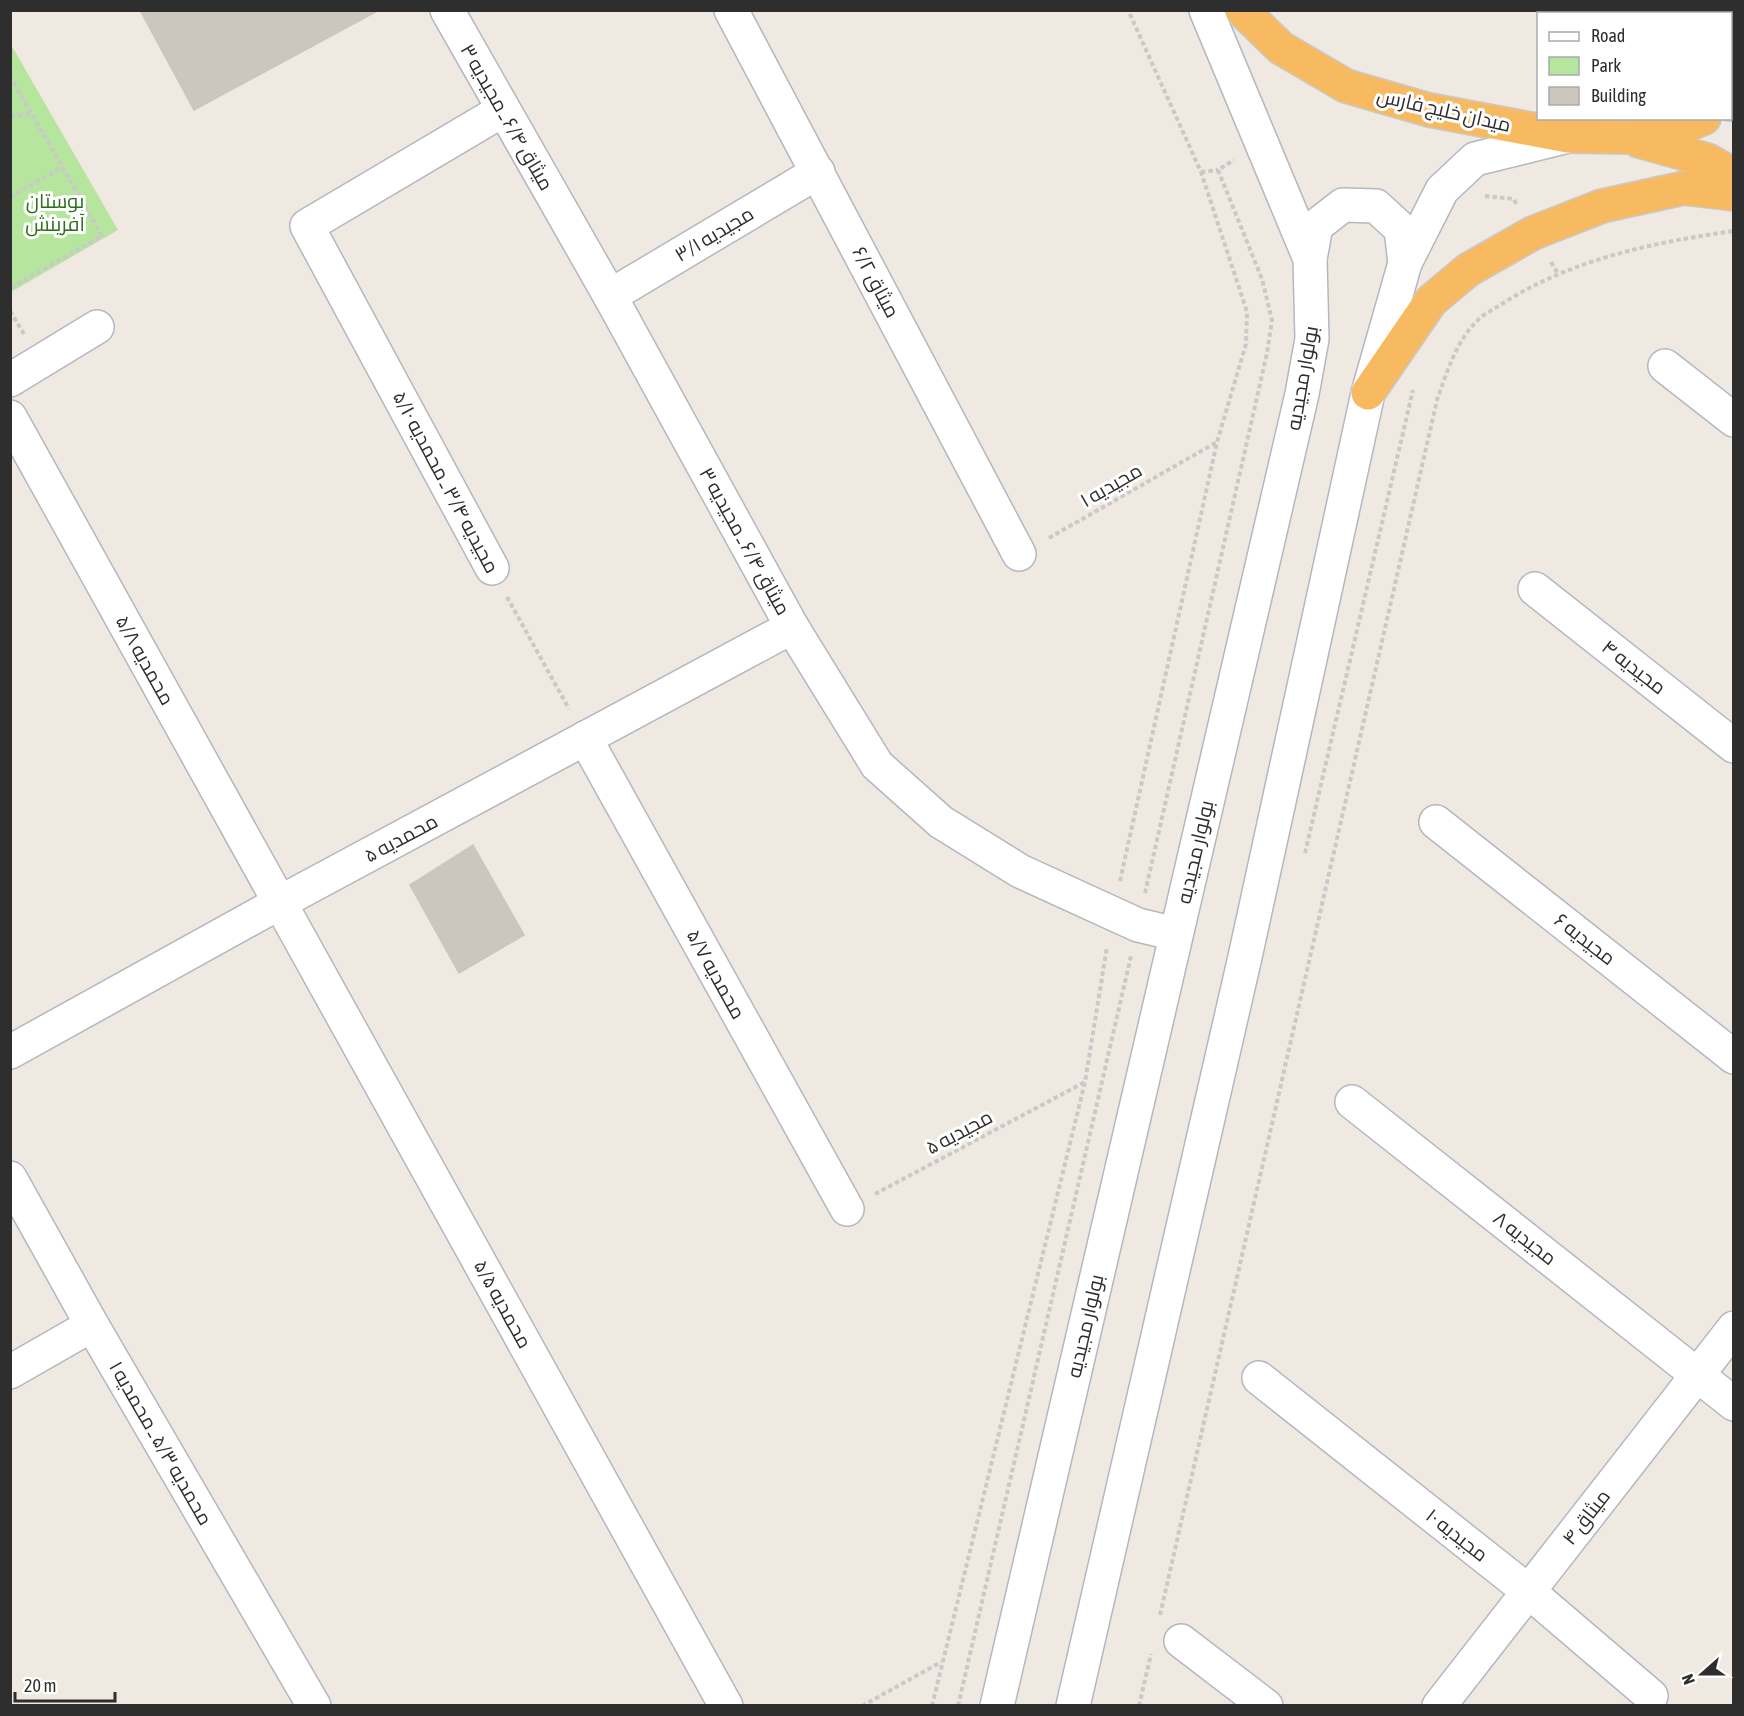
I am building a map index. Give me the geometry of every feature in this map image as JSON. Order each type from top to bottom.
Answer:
[{"type":"highway","name":"میدان خلیج فارس","points":[[1242,10],[1281,48],[1346,86],[1429,110],[1568,136],[1626,137],[1672,131],[1699,120]]},
{"type":"highway","points":[[1626,137],[1707,160],[1734,175]]},
{"type":"highway","points":[[1368,393],[1431,301],[1468,270],[1540,245],[1602,206],[1684,188],[1734,194]]},
{"type":"street","name":"میثاق ۶/۴ ـ مجیدیه ۳","points":[[447,10],[610,296],[792,627],[876,765],[951,829],[1020,872],[1138,925],[1176,934]]},
{"type":"street","name":"میثاق ۶/۲","points":[[731,10],[1019,554]]},
{"type":"street","name":"بولوار مجیدیه","points":[[997,1706],[1302,394],[1312,339],[1310,259],[1206,10]]},
{"type":"street","name":"مجیدیه ۳/۴ ـ محمدیه ۵/۱۰","points":[[492,568],[307,226],[502,110]]},
{"type":"street","points":[[1073,1706],[1245,957],[1368,393],[1406,263],[1442,190],[1475,159],[1568,136]]},
{"type":"street","name":"مجیدیه ۳/۱","points":[[610,296],[818,172]]},
{"type":"street","points":[[1310,259],[1316,226],[1343,205],[1376,206],[1401,229],[1406,263]]},
{"type":"street","points":[[10,380],[97,327]]},
{"type":"street","points":[[1665,366],[1734,420]]},
{"type":"street","name":"محمدیه ۵/۸","points":[[10,417],[279,903]]},
{"type":"street","name":"مجیدیه ۴","points":[[1535,589],[1734,746]]},
{"type":"street","name":"محمدیه ۵","points":[[10,1052],[279,903],[792,627]]},
{"type":"street","name":"محمدیه ۵/۷","points":[[585,738],[847,1209]]},
{"type":"street","name":"مجیدیه ۶","points":[[1436,822],[1734,1057]]},
{"type":"street","name":"محمدیه ۵/۵","points":[[279,903],[726,1706]]},
{"type":"street","name":"مجیدیه ۸","points":[[1352,1102],[1734,1404]]},
{"type":"street","name":"محمدیه ۵/۳ ـ محمدیه ۱","points":[[10,1178],[92,1325],[314,1706]]},
{"type":"street","points":[[10,1372],[92,1325]]},
{"type":"street","name":"میثاق ۴","points":[[1439,1706],[1734,1328]]},
{"type":"street","name":"مجیدیه ۱۰","points":[[1259,1378],[1528,1591],[1651,1696]]},
{"type":"street","points":[[1163,1637],[1266,1706]]},
{"type":"path","points":[[932,1706],[1085,1082],[1113,914],[1217,442],[1246,344],[1247,312],[1241,286],[1202,172],[1128,10]]},
{"type":"path","points":[[10,76],[102,236],[10,288]]},
{"type":"path","points":[[10,116],[32,114]]},
{"type":"path","points":[[10,196],[62,167]]},
{"type":"path","points":[[1202,172],[1218,170]]},
{"type":"path","points":[[1442,190],[1514,199],[1558,274]]},
{"type":"path","points":[[1139,1706],[1163,1637],[1437,400],[1452,357],[1478,320],[1526,289],[1558,274],[1634,250],[1689,237],[1734,231]]},
{"type":"path","points":[[1305,854],[1413,388]]},
{"type":"path","name":"مجیدیه ۱","points":[[1019,554],[1217,442]]},
{"type":"path","name":"مجیدیه ۳/۴ ـ محمدیه ۵/۱۰","points":[[492,568],[585,738]]},
{"type":"path","name":"مجیدیه ۵","points":[[847,1209],[1085,1082]]},
{"type":"path","points":[[862,1706],[941,1662]]},
{"type":"green space","name":"بوستان آفرینش","points":[[10,43],[118,230],[11,292],[10,292]]},
{"type":"building","points":[[140,10],[379,10],[194,110]]},
{"type":"building","points":[[473,845],[524,935],[459,973],[410,885]]}]
